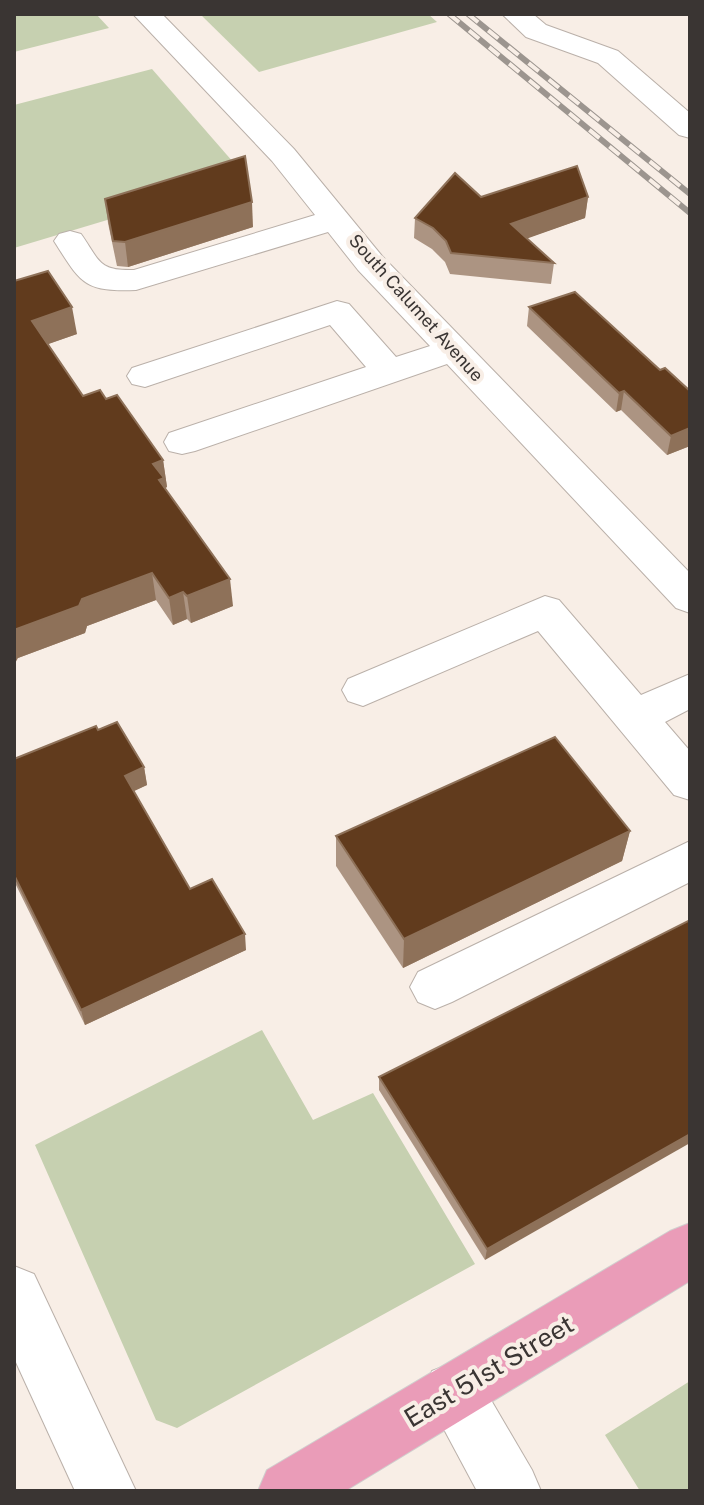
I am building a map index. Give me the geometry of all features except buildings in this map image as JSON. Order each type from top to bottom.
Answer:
[{"type":"main road","name":"East 51st Street","points":[[288,1491],[690,1250]]},
{"type":"street","name":"South Calumet Avenue","points":[[147,14],[283,155],[370,263],[690,598]]},
{"type":"street","points":[[516,14],[536,31],[608,57],[690,129]]},
{"type":"street","points":[[70,241],[92,274],[121,282],[337,219]]},
{"type":"street","points":[[145,376],[337,311],[388,371]]},
{"type":"street","points":[[182,442],[453,350]]},
{"type":"street","points":[[363,690],[545,611],[690,782]]},
{"type":"street","points":[[635,717],[690,690]]},
{"type":"street","points":[[435,987],[690,860]]},
{"type":"street","points":[[14,1294],[106,1491]]},
{"type":"street","points":[[453,1392],[511,1491]]},
{"type":"green space","points":[[14,14],[96,14],[109,28],[14,52]]},
{"type":"green space","points":[[200,14],[428,14],[437,22],[259,72]]},
{"type":"green space","points":[[152,69],[247,178],[14,248],[14,105]]},
{"type":"green space","points":[[262,1030],[313,1120],[373,1093],[475,1264],[177,1428],[156,1420],[35,1145]]},
{"type":"green space","points":[[690,1381],[690,1491],[640,1491],[605,1435]]},
{"type":"railway","points":[[449,14],[690,213]]},
{"type":"railway","points":[[468,14],[690,194]]}]
